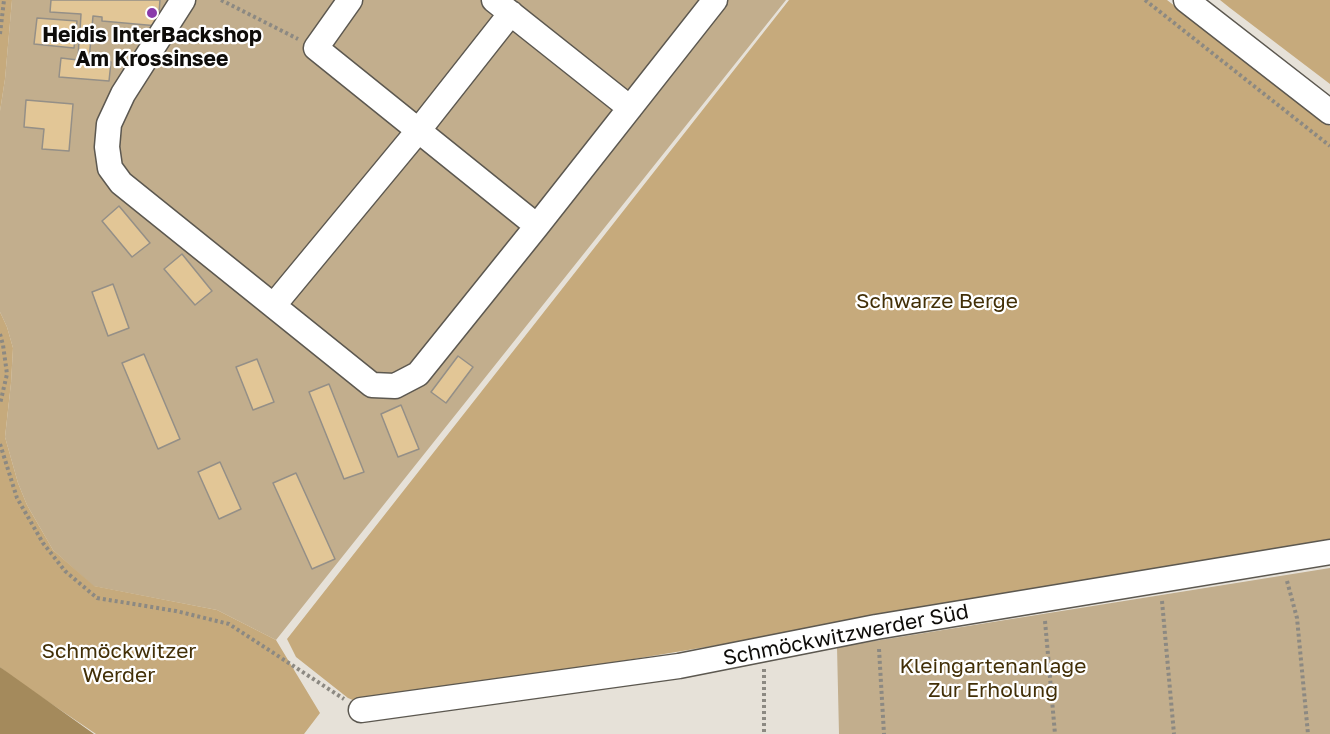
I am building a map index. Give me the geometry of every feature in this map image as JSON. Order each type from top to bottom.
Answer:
[{"type":"street","points":[[183,0],[123,94],[109,124],[107,147],[110,168],[121,183],[372,385],[395,386],[418,374],[715,0]]},
{"type":"street","points":[[350,0],[316,48],[537,226]]},
{"type":"street","points":[[1186,0],[1330,112]]},
{"type":"street","points":[[274,305],[418,131],[502,6],[630,108]]},
{"type":"street","name":"Schmöckwitzwerder Süd","points":[[361,710],[679,666],[876,627],[1330,552]]},
{"type":"path","points":[[0,34],[4,0]]},
{"type":"path","points":[[221,0],[316,48]]},
{"type":"path","points":[[1145,0],[1330,146]]},
{"type":"path","points":[[0,334],[7,374],[0,404]]},
{"type":"path","points":[[0,444],[17,498],[43,543],[65,571],[97,598],[176,611],[229,624],[361,710]]},
{"type":"path","points":[[1281,560],[1297,618],[1308,734]]},
{"type":"path","points":[[1159,580],[1174,734]]},
{"type":"path","points":[[1043,599],[1055,734]]},
{"type":"path","points":[[876,627],[879,640],[884,734]]},
{"type":"path","points":[[764,650],[764,734]]},
{"type":"green space","points":[[0,0],[12,0],[0,111]]},
{"type":"green space","points":[[12,0],[786,0],[276,640],[217,610],[93,586],[53,550],[27,505],[5,437],[13,348],[0,312],[0,111]]},
{"type":"green space","name":"Schwarze Berge","points":[[789,0],[1167,0],[1330,126],[1330,539],[406,697],[360,703],[348,698],[296,657],[287,639]]},
{"type":"green space","points":[[1220,0],[1330,0],[1330,84],[1230,8]]},
{"type":"green space","name":"Schmöckwitzer Werder","points":[[0,312],[13,348],[5,437],[27,505],[53,550],[94,586],[217,610],[276,640],[320,713],[304,734],[96,734],[0,667]]},
{"type":"green space","name":"Kleingartenanlage Zur Erholung","points":[[1330,568],[1330,734],[839,734],[837,647]]},
{"type":"shaded area","points":[[0,667],[94,734],[0,734]]},
{"type":"building","points":[[51,0],[160,0],[158,26],[102,21],[102,17],[93,16],[89,60],[111,62],[109,81],[59,77],[61,58],[78,60],[79,39],[75,38],[74,48],[34,44],[37,18],[77,21],[76,30],[80,31],[81,14],[50,12]]},
{"type":"building","points":[[26,100],[73,104],[69,151],[42,149],[44,129],[24,127]]},
{"type":"building","points":[[119,206],[150,243],[132,257],[102,221]]},
{"type":"building","points":[[182,254],[212,291],[195,305],[164,269]]},
{"type":"building","points":[[113,284],[129,328],[108,336],[92,292]]},
{"type":"building","points":[[144,354],[180,439],[158,449],[122,363]]},
{"type":"building","points":[[458,356],[473,367],[446,403],[431,392]]},
{"type":"building","points":[[257,359],[274,402],[253,410],[236,367]]},
{"type":"building","points":[[329,384],[364,472],[344,479],[309,392]]},
{"type":"building","points":[[401,405],[419,449],[398,457],[381,414]]},
{"type":"building","points":[[220,462],[241,509],[219,519],[198,472]]},
{"type":"building","points":[[296,473],[335,559],[312,569],[273,483]]},
{"type":"place","name":"Heidis InterBackshop Am Krossinsee","points":[[152,13]]}]
